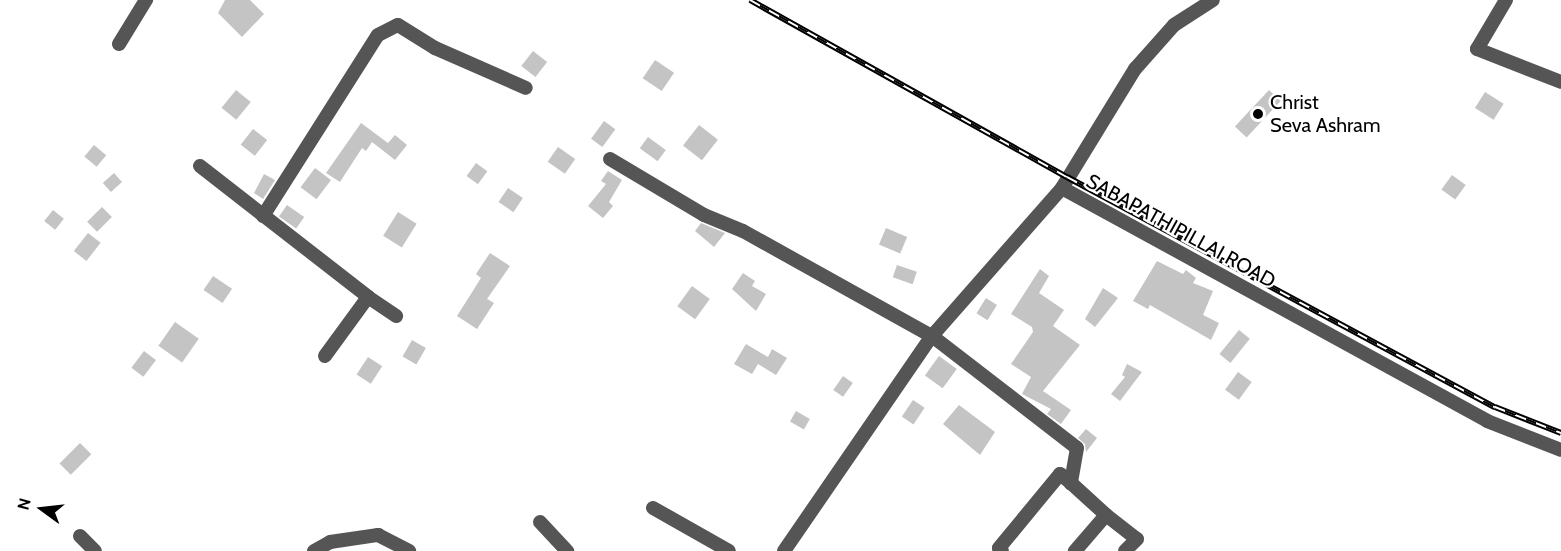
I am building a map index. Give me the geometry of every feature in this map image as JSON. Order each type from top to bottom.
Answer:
[{"type":"street","points":[[119,44],[146,0]]},
{"type":"street","points":[[1062,188],[1135,69],[1174,25],[1213,0]]},
{"type":"street","points":[[1506,0],[1477,49],[1561,82]]},
{"type":"street","points":[[263,216],[378,35],[398,25],[435,48],[526,88]]},
{"type":"street","points":[[610,159],[704,215],[743,231],[932,336],[1077,448],[1071,483]]},
{"type":"street","points":[[200,166],[368,297],[396,316]]},
{"type":"street","name":"SABAPATHIPILLAI ROAD","points":[[784,551],[932,336],[1062,188],[1487,421],[1561,450]]},
{"type":"street","points":[[325,356],[368,297]]},
{"type":"street","points":[[999,550],[1060,474],[1137,539],[1125,551]]},
{"type":"street","points":[[653,508],[729,551]]},
{"type":"street","points":[[1075,551],[1106,515]]},
{"type":"street","points":[[540,522],[567,551]]},
{"type":"street","points":[[314,551],[330,542],[378,535],[409,551]]},
{"type":"street","points":[[80,536],[95,551]]},
{"type":"building","points":[[225,0],[250,0],[264,14],[242,37],[218,13]]},
{"type":"building","points":[[533,51],[547,62],[535,77],[521,66]]},
{"type":"building","points":[[655,60],[674,73],[662,91],[643,78]]},
{"type":"building","points":[[236,90],[251,102],[236,120],[222,108]]},
{"type":"building","name":"Christ Seva Ashram","points":[[1269,90],[1281,101],[1247,137],[1235,127]]},
{"type":"building","points":[[1485,92],[1504,104],[1494,120],[1475,108]]},
{"type":"building","points":[[604,121],[615,129],[602,147],[591,139]]},
{"type":"building","points":[[361,123],[388,143],[395,135],[407,145],[395,160],[372,142],[366,151],[362,148],[340,182],[326,173]]},
{"type":"building","points":[[699,125],[718,140],[702,160],[683,145]]},
{"type":"building","points":[[253,129],[267,140],[255,156],[241,145]]},
{"type":"building","points":[[648,137],[666,150],[658,161],[640,148]]},
{"type":"building","points":[[94,145],[106,155],[97,167],[84,156]]},
{"type":"building","points":[[558,147],[575,159],[565,174],[548,162]]},
{"type":"building","points":[[476,163],[487,171],[478,184],[467,176]]},
{"type":"building","points":[[315,168],[331,180],[317,199],[301,187]]},
{"type":"building","points":[[608,171],[622,180],[609,202],[613,206],[603,218],[588,206],[606,184],[601,181]]},
{"type":"building","points":[[114,173],[122,182],[111,192],[103,183]]},
{"type":"building","points":[[264,174],[275,180],[263,199],[254,193]]},
{"type":"building","points":[[1452,175],[1466,185],[1455,200],[1441,190]]},
{"type":"building","points":[[508,188],[523,198],[513,212],[498,202]]},
{"type":"building","points":[[287,205],[304,217],[296,229],[279,216]]},
{"type":"building","points":[[102,207],[112,217],[97,232],[87,222]]},
{"type":"building","points":[[53,210],[64,219],[55,230],[44,221]]},
{"type":"building","points":[[398,212],[417,224],[402,247],[383,236]]},
{"type":"building","points":[[701,223],[725,233],[714,247],[695,231]]},
{"type":"building","points":[[886,228],[907,237],[900,254],[879,245]]},
{"type":"building","points":[[88,233],[101,243],[86,261],[74,251]]},
{"type":"building","points":[[490,253],[510,266],[487,299],[494,303],[477,329],[457,316],[481,278],[476,274]]},
{"type":"building","points":[[1157,261],[1183,274],[1186,270],[1196,278],[1193,283],[1213,291],[1203,315],[1219,323],[1211,340],[1150,305],[1148,309],[1133,301]]},
{"type":"building","points":[[897,265],[917,272],[913,284],[893,277]]},
{"type":"building","points":[[1040,269],[1049,276],[1039,293],[1064,310],[1053,326],[1080,345],[1043,391],[1071,410],[1061,424],[1047,414],[1051,409],[1022,394],[1031,377],[1011,364],[1033,332],[1032,327],[1011,314]]},
{"type":"building","points":[[743,273],[755,281],[752,286],[766,294],[756,311],[732,289]]},
{"type":"building","points":[[213,276],[232,289],[223,303],[203,290]]},
{"type":"building","points":[[692,286],[710,299],[695,319],[677,306]]},
{"type":"building","points":[[1103,288],[1118,298],[1095,327],[1085,319]]},
{"type":"building","points":[[986,298],[997,305],[987,320],[976,313]]},
{"type":"building","points":[[175,322],[199,339],[182,362],[158,346]]},
{"type":"building","points":[[1239,330],[1250,339],[1230,363],[1219,354]]},
{"type":"building","points":[[412,340],[426,348],[416,364],[402,356]]},
{"type":"building","points":[[746,344],[768,357],[772,349],[787,358],[776,375],[758,364],[752,374],[734,364]]},
{"type":"building","points":[[144,351],[156,360],[143,377],[131,368]]},
{"type":"building","points":[[939,356],[957,369],[943,388],[925,375]]},
{"type":"building","points":[[368,357],[382,366],[371,384],[357,375]]},
{"type":"building","points":[[1127,364],[1142,372],[1120,401],[1111,394],[1125,377],[1122,375]]},
{"type":"building","points":[[1238,372],[1252,382],[1239,400],[1225,390]]},
{"type":"building","points":[[843,376],[853,383],[843,397],[833,390]]},
{"type":"building","points":[[913,400],[925,408],[913,424],[902,417]]},
{"type":"building","points":[[959,405],[995,432],[980,455],[943,424]]},
{"type":"building","points":[[796,411],[810,419],[804,429],[790,421]]},
{"type":"building","points":[[1086,429],[1097,438],[1086,452],[1085,444],[1078,438]]},
{"type":"building","points":[[80,443],[91,454],[71,475],[59,464]]},
{"type":"railway","points":[[750,0],[1067,177],[1495,407],[1561,433]]},
{"type":"place","name":"Christ Seva Ashram","points":[[1258,114]]}]
